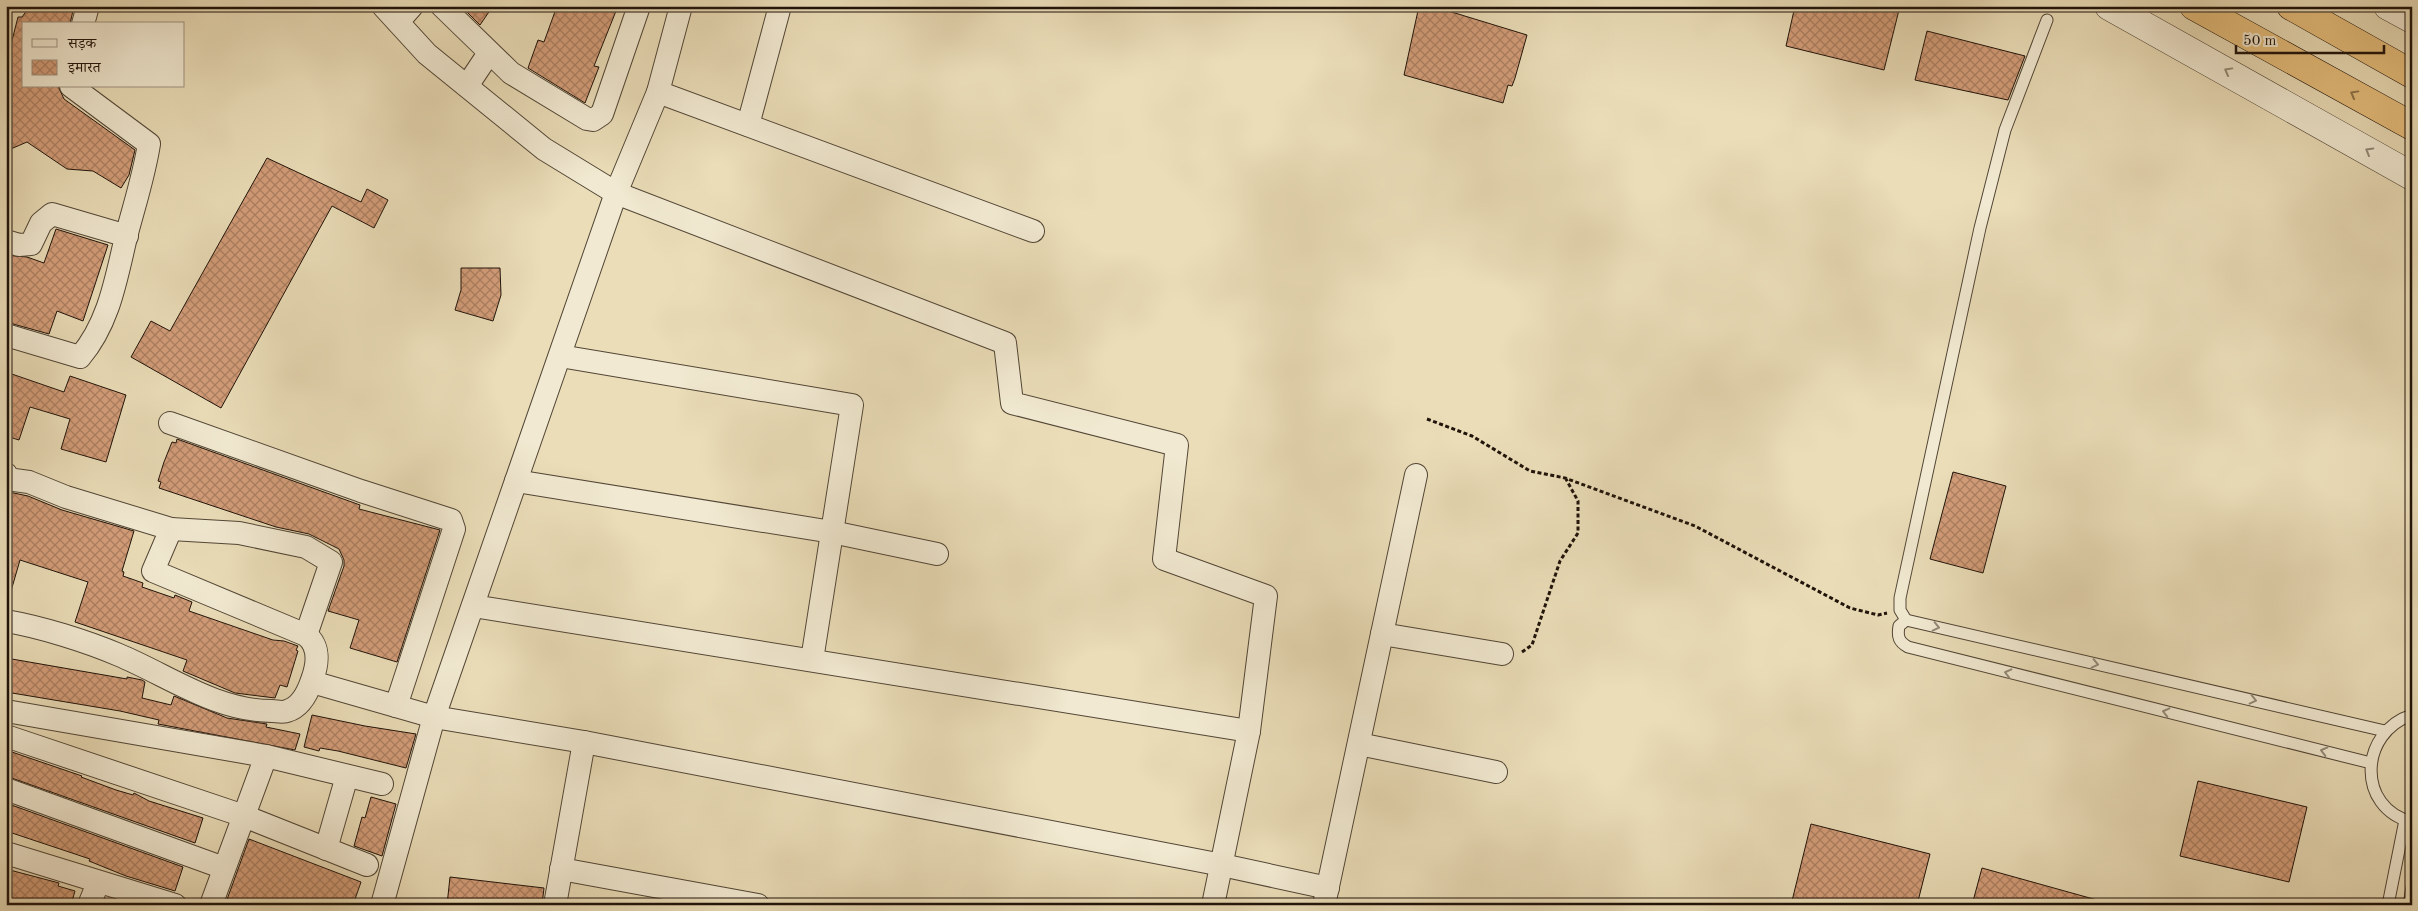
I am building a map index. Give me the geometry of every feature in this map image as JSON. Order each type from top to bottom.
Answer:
[{"type":"highway","points":[[2194,6],[2412,126]]},
{"type":"highway","points":[[2291,6],[2412,74]]},
{"type":"street","points":[[84,22],[88,6]]},
{"type":"street","points":[[442,6],[511,73],[587,119],[593,120],[602,114],[639,6]]},
{"type":"street","points":[[382,905],[434,717],[616,193],[658,92],[681,6]]},
{"type":"street","points":[[748,125],[780,6]]},
{"type":"street","points":[[2109,6],[2412,176]]},
{"type":"street","points":[[2388,6],[2412,19]]},
{"type":"street","points":[[397,12],[427,54],[544,149],[616,193],[1005,343],[1012,403],[1177,445],[1164,559],[1266,596],[1249,731],[1213,905]]},
{"type":"street","points":[[467,86],[489,53]]},
{"type":"street","points":[[6,335],[80,357],[93,342],[102,323],[118,275],[145,174],[149,144],[74,88]]},
{"type":"street","points":[[658,92],[1032,232]]},
{"type":"street","points":[[6,241],[19,245],[31,244],[41,223],[52,214],[127,236]]},
{"type":"street","points":[[560,356],[852,405],[812,660]]},
{"type":"street","points":[[170,422],[361,491],[451,520],[454,525],[453,533],[396,706]]},
{"type":"street","points":[[6,474],[6,479],[29,482],[66,497],[171,529],[239,533],[306,547],[331,562],[306,635]]},
{"type":"street","points":[[312,682],[434,717],[584,742],[1222,865],[1326,896],[1416,475]]},
{"type":"street","points":[[516,480],[832,532],[937,554]]},
{"type":"street","points":[[6,621],[27,624],[119,655],[211,699],[250,711],[287,712],[302,701],[312,682],[317,652],[314,642],[306,635],[153,571],[171,529]]},
{"type":"street","points":[[472,606],[1249,731]]},
{"type":"street","points":[[1382,634],[1502,654]]},
{"type":"street","points":[[6,711],[266,756],[382,784]]},
{"type":"street","points":[[6,736],[244,816],[367,865]]},
{"type":"street","points":[[555,905],[584,742]]},
{"type":"street","points":[[1359,744],[1496,772]]},
{"type":"street","points":[[211,905],[266,756]]},
{"type":"street","points":[[326,849],[347,776]]},
{"type":"street","points":[[6,789],[224,868]]},
{"type":"street","points":[[6,853],[98,883],[175,905]]},
{"type":"street","points":[[562,869],[758,905]]},
{"type":"street","points":[[88,905],[98,883]]},
{"type":"lane","points":[[2048,20],[2005,130],[1980,228],[1900,598],[1900,610],[1906,620],[2385,731]]},
{"type":"lane","points":[[1906,620],[1899,626],[1898,635],[1901,643],[1908,648],[2371,763]]},
{"type":"lane","points":[[2388,905],[2408,821],[2395,815],[2379,798],[2374,787],[2371,763],[2373,751],[2385,731],[2394,723],[2412,715]]},
{"type":"lane","points":[[2409,905],[2412,887]]},
{"type":"path","points":[[1427,419],[1472,436],[1530,471],[1565,478],[1695,526],[1850,608],[1878,614],[1900,610]]},
{"type":"path","points":[[1502,654],[1519,654],[1532,645],[1560,561],[1578,533],[1578,501],[1565,478]]},
{"type":"building","points":[[30,6],[74,6],[70,22],[22,22],[22,88],[59,88],[64,99],[135,150],[129,175],[121,188],[93,171],[67,169],[27,142],[6,151],[6,64],[18,17],[22,17]]},
{"type":"building","points":[[461,6],[493,6],[480,25]]},
{"type":"building","points":[[557,6],[618,6],[594,66],[599,67],[585,103],[528,68],[538,40],[544,42]]},
{"type":"building","points":[[1419,6],[1432,6],[1527,35],[1515,78],[1512,86],[1508,85],[1503,103],[1404,75]]},
{"type":"building","points":[[1795,6],[1900,6],[1884,70],[1786,46]]},
{"type":"building","points":[[1927,31],[2025,56],[2008,100],[1915,80]]},
{"type":"building","points":[[267,158],[361,202],[367,189],[388,200],[374,228],[332,206],[221,408],[131,357],[151,321],[170,331]]},
{"type":"building","points":[[56,229],[108,245],[83,321],[57,311],[49,334],[6,322],[6,255],[27,257],[44,263]]},
{"type":"building","points":[[461,268],[500,268],[501,295],[493,321],[455,310],[461,290]]},
{"type":"building","points":[[6,372],[64,392],[70,376],[126,395],[106,462],[61,449],[70,419],[30,407],[19,440],[6,436]]},
{"type":"building","points":[[177,439],[360,505],[359,509],[440,530],[397,662],[350,648],[359,620],[328,611],[344,566],[344,560],[339,549],[309,534],[276,527],[159,488],[161,482],[158,481],[164,462],[172,442],[176,443]]},
{"type":"building","points":[[1953,472],[2006,486],[1983,573],[1930,559]]},
{"type":"building","points":[[9,492],[28,496],[62,510],[134,531],[122,571],[124,572],[123,576],[143,583],[142,587],[174,598],[175,595],[192,602],[189,611],[273,640],[284,641],[298,646],[287,687],[280,685],[275,698],[235,693],[183,671],[187,660],[75,622],[88,582],[20,560],[11,591],[6,590],[6,500]]},
{"type":"building","points":[[6,658],[142,680],[145,682],[142,698],[171,705],[174,696],[227,718],[267,724],[266,727],[300,734],[295,750],[158,724],[159,720],[120,711],[6,692]]},
{"type":"building","points":[[312,715],[416,734],[406,768],[338,751],[320,748],[319,751],[304,747]]},
{"type":"building","points":[[6,750],[82,776],[116,790],[133,795],[134,793],[149,801],[203,818],[195,843],[6,776]]},
{"type":"building","points":[[2198,781],[2307,807],[2289,882],[2180,856]]},
{"type":"building","points":[[371,797],[396,804],[382,856],[354,846],[362,817],[365,818]]},
{"type":"building","points":[[6,803],[183,867],[175,891],[126,876],[89,861],[90,859],[6,831]]},
{"type":"building","points":[[1811,824],[1930,854],[1917,905],[1791,905]]},
{"type":"building","points":[[249,839],[361,882],[353,905],[225,905]]},
{"type":"building","points":[[1982,868],[2097,900],[2096,905],[1972,905]]},
{"type":"building","points":[[6,869],[59,883],[58,886],[75,891],[71,905],[6,905]]},
{"type":"building","points":[[450,877],[544,888],[542,905],[447,905]]}]
